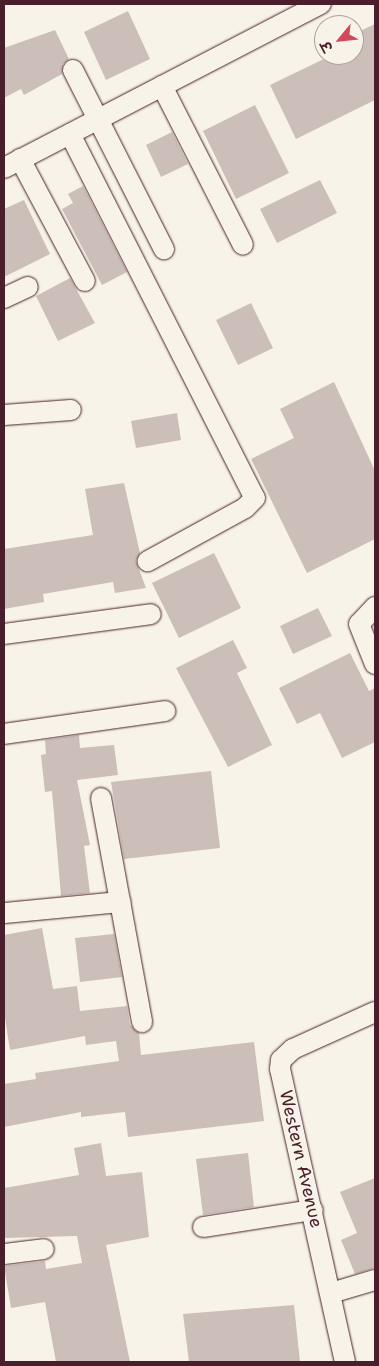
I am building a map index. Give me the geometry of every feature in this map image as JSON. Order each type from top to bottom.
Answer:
[{"type":"street","points":[[85,281],[12,163],[321,4]]},
{"type":"street","points":[[73,70],[164,249]]},
{"type":"street","points":[[162,86],[243,246]]},
{"type":"street","points":[[70,134],[255,498],[245,508],[148,561]]},
{"type":"street","points":[[4,298],[28,287]]},
{"type":"street","points":[[4,415],[71,410]]},
{"type":"street","points":[[375,606],[359,624],[375,664]]},
{"type":"street","points":[[4,634],[151,614]]},
{"type":"street","points":[[4,734],[165,711]]},
{"type":"street","points":[[101,798],[142,1022]]},
{"type":"street","points":[[4,914],[120,902]]},
{"type":"street","name":"Western Avenue","points":[[345,1362],[281,1060],[293,1049],[375,1012]]},
{"type":"street","points":[[202,1228],[313,1210]]},
{"type":"street","points":[[4,1254],[44,1249]]},
{"type":"street","points":[[331,1293],[375,1280]]},
{"type":"building","points":[[128,11],[150,59],[106,80],[84,32]]},
{"type":"building","points":[[375,24],[375,100],[296,139],[270,85],[314,64],[364,65],[364,29]]},
{"type":"building","points":[[55,30],[69,59],[63,64],[62,74],[24,95],[21,89],[4,98],[4,48]]},
{"type":"building","points":[[255,105],[289,173],[236,199],[203,131]]},
{"type":"building","points":[[172,132],[188,164],[161,177],[146,145]]},
{"type":"building","points":[[320,180],[337,213],[277,243],[260,209]]},
{"type":"building","points":[[83,186],[127,272],[102,285],[62,209],[73,203],[68,194]]},
{"type":"building","points":[[24,200],[50,254],[4,277],[4,209]]},
{"type":"building","points":[[70,278],[95,323],[58,341],[36,296]]},
{"type":"building","points":[[251,303],[273,348],[238,365],[216,320]]},
{"type":"building","points":[[334,382],[375,471],[375,539],[307,573],[251,459],[294,438],[280,409]]},
{"type":"building","points":[[177,413],[181,440],[136,448],[131,421]]},
{"type":"building","points":[[124,483],[140,553],[136,561],[146,588],[115,593],[113,582],[43,594],[44,602],[4,609],[4,549],[93,535],[85,489]]},
{"type":"building","points":[[214,553],[241,608],[179,638],[152,583]]},
{"type":"building","points":[[318,608],[332,636],[293,654],[280,626]]},
{"type":"building","points":[[233,640],[247,668],[237,673],[272,745],[228,767],[176,668]]},
{"type":"building","points":[[350,653],[369,691],[375,688],[375,742],[342,758],[320,713],[297,724],[279,688]]},
{"type":"building","points":[[79,735],[80,748],[114,745],[118,775],[77,780],[90,845],[84,846],[90,893],[61,896],[52,791],[45,792],[41,755],[46,754],[45,740]]},
{"type":"building","points":[[211,771],[220,848],[124,859],[111,782]]},
{"type":"building","points":[[42,928],[53,989],[77,986],[80,1011],[127,1006],[130,1025],[139,1033],[141,1055],[254,1042],[264,1121],[128,1137],[125,1112],[81,1117],[81,1112],[4,1127],[4,1084],[36,1079],[35,1073],[119,1061],[116,1041],[86,1045],[85,1036],[10,1050],[4,1012],[4,935]]},
{"type":"building","points":[[114,934],[122,977],[80,982],[75,938]]},
{"type":"building","points":[[101,1143],[106,1176],[142,1172],[149,1237],[106,1245],[130,1362],[56,1362],[45,1302],[11,1308],[4,1266],[45,1261],[46,1269],[82,1263],[77,1236],[4,1238],[4,1188],[79,1175],[74,1148]]},
{"type":"building","points":[[248,1153],[254,1207],[203,1215],[196,1159]]},
{"type":"building","points":[[375,1178],[375,1268],[355,1274],[341,1240],[357,1233],[340,1192]]},
{"type":"building","points":[[294,1305],[300,1362],[189,1362],[183,1314]]}]
